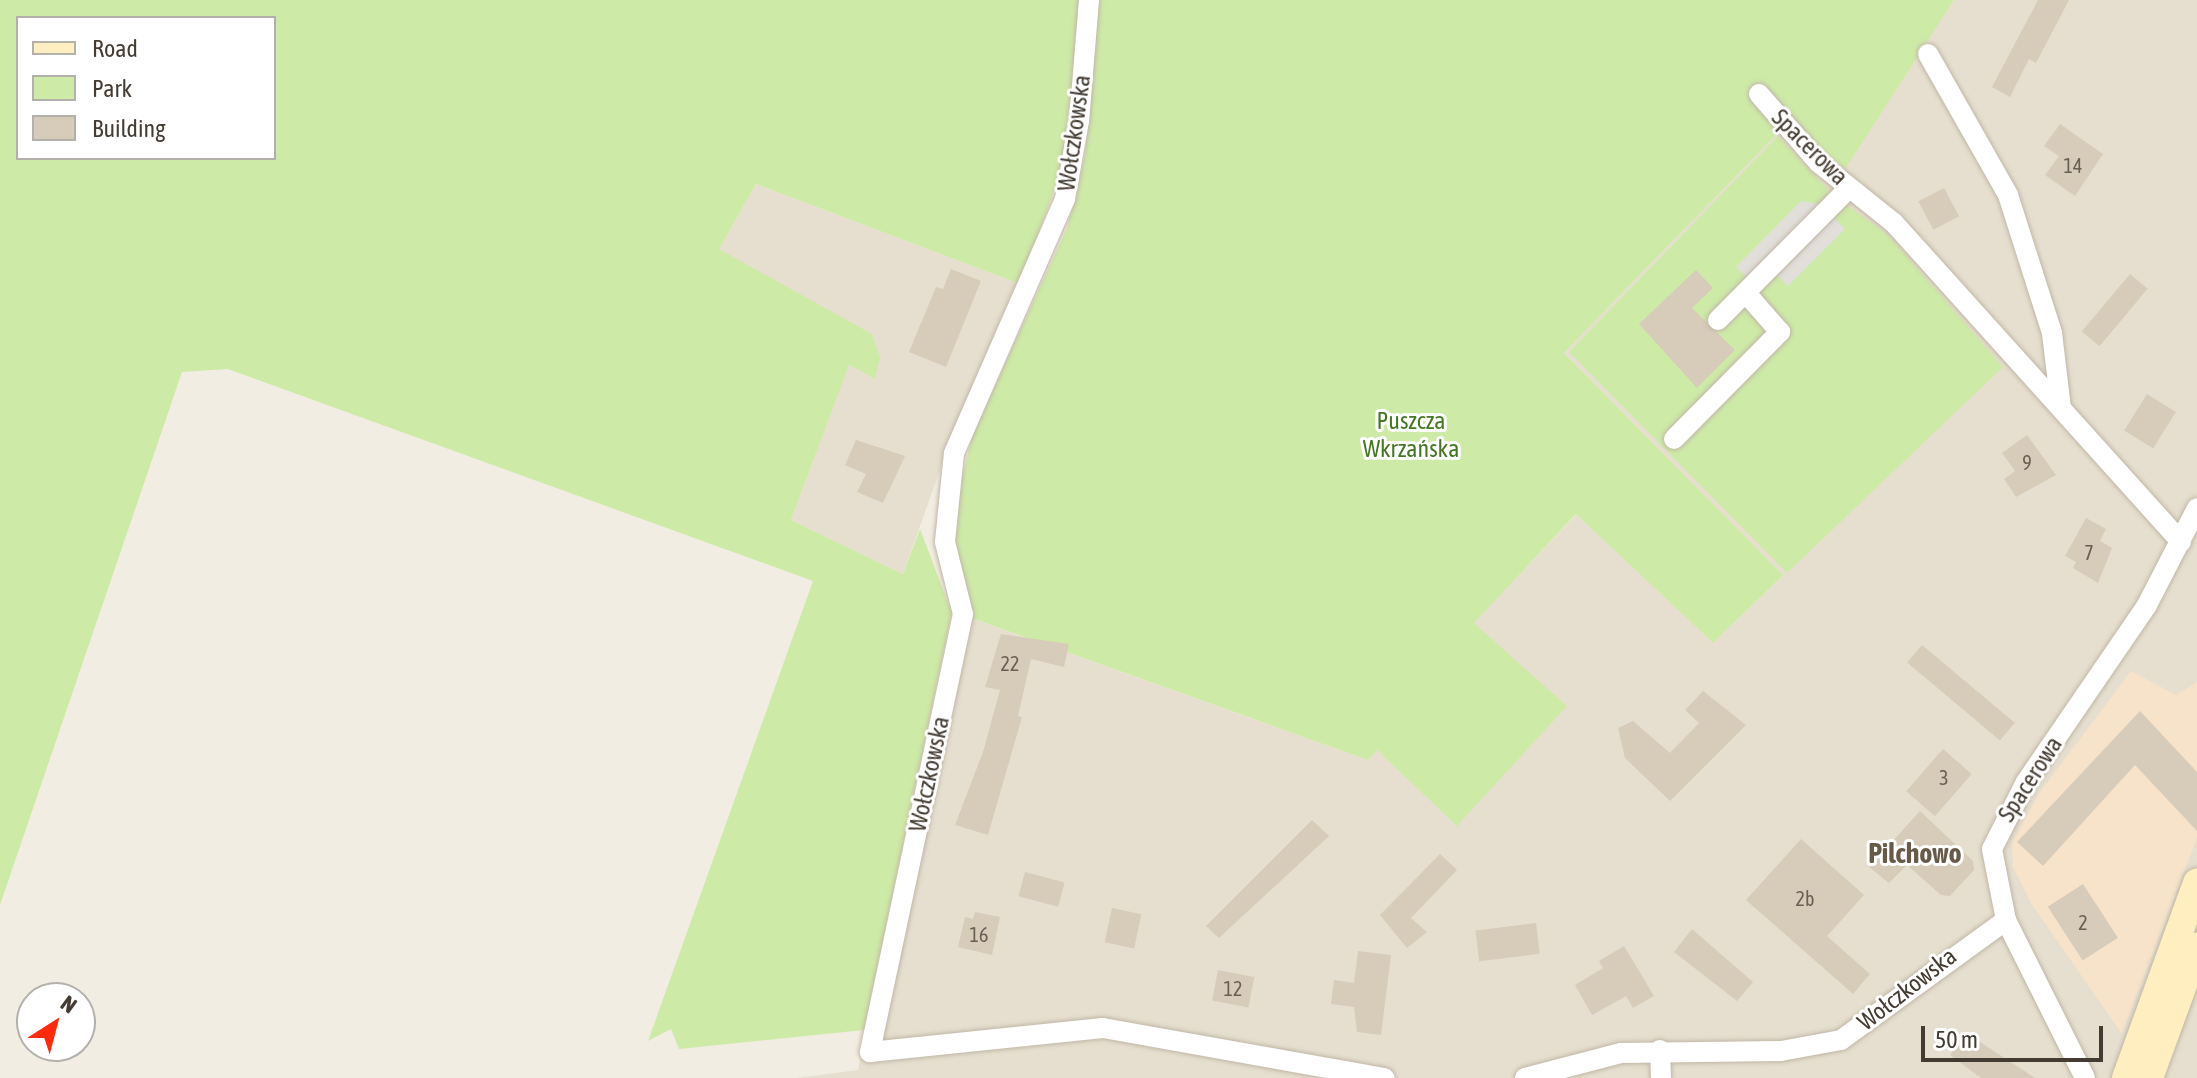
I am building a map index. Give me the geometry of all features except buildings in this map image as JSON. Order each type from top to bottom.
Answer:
[{"type":"main road","points":[[2126,1078],[2197,883]]},
{"type":"main road","points":[[2149,1078],[2197,947]]},
{"type":"street","name":"Wołczkowska","points":[[1089,0],[1079,121],[1065,199],[954,453],[945,542],[963,614],[870,1052],[1103,1028],[1385,1078]]},
{"type":"street","points":[[1928,54],[2008,195],[2052,333],[2061,408]]},
{"type":"street","name":"Spacerowa","points":[[1759,94],[1819,163],[1894,223],[2181,542]]},
{"type":"street","points":[[1718,320],[1849,188]]},
{"type":"street","points":[[1674,439],[1780,332],[1746,293]]},
{"type":"street","name":"Spacerowa","points":[[2085,1078],[2006,920],[1995,880],[1995,835],[2147,605],[2197,508]]},
{"type":"street","name":"Wołczkowska","points":[[1525,1078],[1621,1053],[1660,1050],[1781,1051],[1841,1040],[1981,933],[2006,920]]},
{"type":"street","points":[[1660,1050],[1661,1078]]},
{"type":"shaded area","points":[[1954,0],[2197,0],[2197,1078],[797,1078],[858,1070],[954,619],[951,611],[1368,760],[1473,623],[1577,514],[1713,643],[1783,575],[1564,353],[1780,131],[1807,136],[1844,169]]},
{"type":"shaded area","points":[[756,184],[1020,284],[956,425],[903,574],[791,520],[849,364],[875,378],[719,249]]},
{"type":"shaded area","points":[[1801,201],[1820,204],[1845,229],[1788,286],[1777,275],[1747,278],[1736,267]]},
{"type":"shaded area","points":[[2131,671],[2176,695],[2197,682],[2197,838],[2122,1034],[2031,903],[2013,867],[2012,843],[2040,792]]},
{"type":"green space","name":"Puszcza Wkrzańska","points":[[0,0],[1083,0],[1060,174],[1020,284],[756,184],[719,249],[872,334],[880,358],[875,379],[849,365],[791,520],[903,574],[920,529],[950,608],[956,505],[972,436],[1067,228],[1085,155],[1099,0],[1954,0],[1845,169],[1807,136],[1780,131],[1564,353],[1783,575],[1713,643],[1576,514],[1474,623],[1567,706],[1457,826],[1377,750],[1368,760],[952,611],[864,1030],[679,1049],[671,1029],[648,1041],[813,581],[228,369],[182,372],[0,905]]},
{"type":"green space","points":[[1778,136],[1832,194],[1888,235],[2003,367],[1787,573],[1569,352]]},
{"type":"district","name":"Pilchowo","points":[[1915,853]]}]
